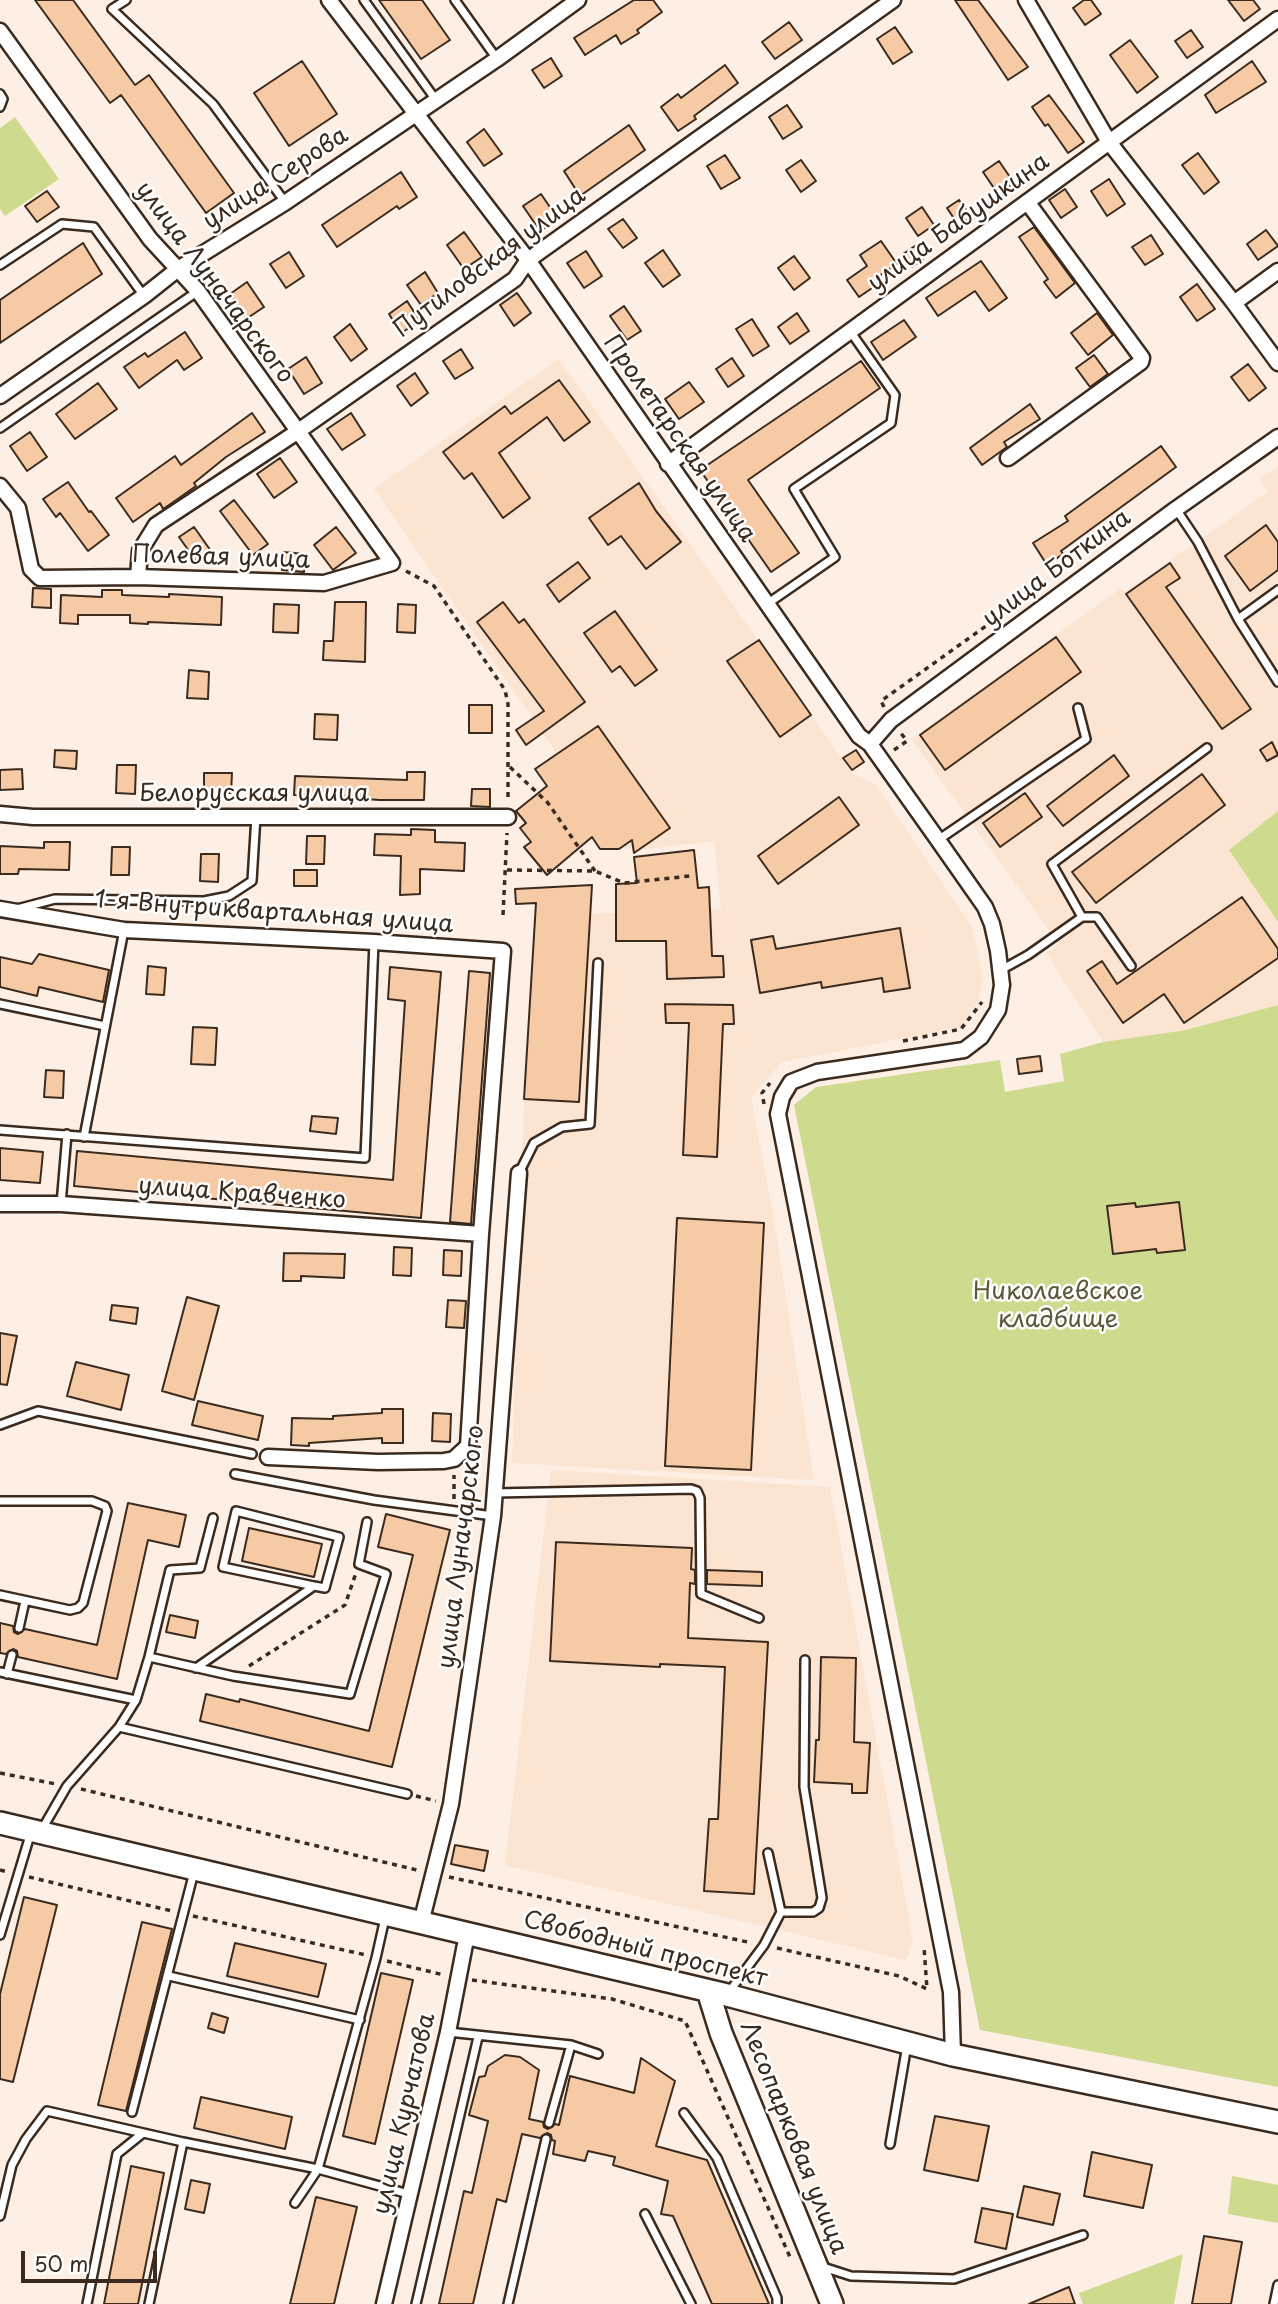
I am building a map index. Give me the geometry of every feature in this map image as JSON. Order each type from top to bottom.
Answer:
[{"type":"main road","name":"Свободный проспект","points":[[0,1823],[717,1993],[953,2055],[1278,2122]]},
{"type":"main road","name":"Лесопарковая улица","points":[[717,1993],[721,2033],[832,2304]]},
{"type":"street","name":"Пролетарская улица","points":[[329,0],[528,260],[859,736],[870,744],[938,840],[985,908],[992,924],[1002,985],[998,1010],[981,1037],[964,1050],[817,1072],[791,1082],[782,1097],[778,1114],[951,1992],[953,2055]]},
{"type":"street","name":"улица Серова","points":[[0,396],[144,296],[178,269],[286,202],[497,59],[578,0]]},
{"type":"street","name":"Путиловская улица","points":[[138,577],[141,551],[156,525],[297,432],[515,279],[528,260],[893,0]]},
{"type":"street","points":[[1026,0],[1109,142],[1278,363]]},
{"type":"street","name":"улица Бабушкина","points":[[668,464],[1278,19]]},
{"type":"street","name":"улица Луначарского","points":[[0,31],[150,239],[198,291],[392,563]]},
{"type":"street","points":[[1009,458],[1141,362],[1142,358],[1028,203]]},
{"type":"street","points":[[1234,303],[1278,271]]},
{"type":"street","name":"улица Боткина","points":[[870,744],[891,720],[1278,437]]},
{"type":"street","name":"Полевая улица","points":[[0,486],[18,508],[31,569],[34,575],[46,579],[138,577],[324,583],[392,563]]},
{"type":"street","name":"Белорусская улица","points":[[0,814],[33,817],[508,817]]},
{"type":"street","name":"1-я Внутриквартальная улица","points":[[5,910],[124,930],[503,951]]},
{"type":"street","name":"улица Луначарского","points":[[454,1459],[468,1446],[503,951]]},
{"type":"street","name":"улица Луначарского","points":[[421,1923],[451,1804],[493,1516],[519,1173]]},
{"type":"street","name":"улица Кравченко","points":[[0,1204],[61,1204],[481,1234]]},
{"type":"street","points":[[268,1457],[378,1462],[454,1459]]},
{"type":"street","name":"улица Курчатова","points":[[384,2304],[448,2032],[467,1934]]},
{"type":"lane","points":[[126,0],[112,9],[213,104],[286,202]]},
{"type":"lane","points":[[364,0],[436,100]]},
{"type":"lane","points":[[455,0],[497,59]]},
{"type":"lane","points":[[0,94],[3,99],[0,107]]},
{"type":"lane","points":[[0,265],[62,224],[94,227],[144,296]]},
{"type":"lane","points":[[0,428],[198,291]]},
{"type":"lane","points":[[767,604],[835,557],[793,489],[891,424],[895,395],[849,330]]},
{"type":"lane","points":[[1176,509],[1198,542],[1238,619],[1278,682]]},
{"type":"lane","points":[[1238,619],[1278,590]]},
{"type":"lane","points":[[938,840],[1086,739],[1078,708]]},
{"type":"lane","points":[[1082,917],[1052,864],[1207,748]]},
{"type":"lane","points":[[5,910],[55,899],[204,901],[229,895],[252,881],[256,816]]},
{"type":"lane","points":[[1000,970],[1028,956],[1082,917],[1097,917],[1131,966]]},
{"type":"lane","points":[[84,1137],[124,930]]},
{"type":"lane","points":[[0,1130],[365,1158],[373,942]]},
{"type":"lane","points":[[519,1173],[534,1143],[562,1127],[590,1124],[598,963]]},
{"type":"lane","points":[[0,1004],[105,1026]]},
{"type":"lane","points":[[61,1204],[67,1134]]},
{"type":"lane","points":[[0,1425],[38,1411],[253,1454]]},
{"type":"lane","points":[[235,1474],[374,1500],[493,1516]]},
{"type":"lane","points":[[495,1493],[697,1491],[700,1498],[701,1594],[759,1618]]},
{"type":"lane","points":[[0,1501],[92,1501],[105,1506],[107,1511],[83,1602],[78,1608],[70,1610],[0,1595]]},
{"type":"lane","points":[[196,1668],[314,1586],[325,1588],[339,1537],[236,1511],[223,1567],[314,1586]]},
{"type":"lane","points":[[0,1936],[36,1831],[67,1786],[119,1727],[136,1700],[170,1570],[200,1568],[213,1518]]},
{"type":"lane","points":[[149,1657],[233,1676],[350,1694],[386,1573],[359,1564],[367,1522]]},
{"type":"lane","points":[[19,1628],[25,1601]]},
{"type":"lane","points":[[12,1655],[4,1673],[136,1700]]},
{"type":"lane","points":[[781,1912],[813,1912],[819,1908],[822,1898],[804,1787],[805,1660]]},
{"type":"lane","points":[[119,1727],[407,1794]]},
{"type":"lane","points":[[717,1993],[764,1945],[781,1912],[768,1853]]},
{"type":"lane","points":[[132,2112],[169,1976],[194,1869]]},
{"type":"lane","points":[[295,2203],[318,2169],[360,2020],[386,1913]]},
{"type":"lane","points":[[169,1976],[360,2020]]},
{"type":"lane","points":[[448,2032],[571,2045],[598,2054]]},
{"type":"lane","points":[[416,2304],[478,2036]]},
{"type":"lane","points":[[891,2144],[907,2044]]},
{"type":"lane","points":[[550,2123],[571,2045]]},
{"type":"lane","points":[[0,2216],[12,2165],[26,2139],[47,2110],[183,2143],[318,2169],[409,2194]]},
{"type":"lane","points":[[684,2113],[717,2158],[777,2298],[777,2304]]},
{"type":"lane","points":[[87,2304],[117,2154],[143,2133]]},
{"type":"lane","points":[[508,2304],[546,2139]]},
{"type":"lane","points":[[149,2304],[183,2143]]},
{"type":"lane","points":[[645,2214],[691,2304]]},
{"type":"lane","points":[[816,2264],[851,2276],[954,2279],[1083,2235]]},
{"type":"lane","points":[[1274,2304],[1278,2285]]},
{"type":"path","points":[[392,563],[434,586],[505,690],[508,704],[509,766],[507,870],[503,915]]},
{"type":"path","points":[[881,759],[907,741],[881,701],[1028,596]]},
{"type":"path","points":[[509,766],[548,803],[595,871]]},
{"type":"path","points":[[507,870],[595,871],[624,883],[690,876]]},
{"type":"path","points":[[893,1043],[961,1030],[984,1000]]},
{"type":"path","points":[[765,1107],[762,1093],[777,1075]]},
{"type":"path","points":[[453,1510],[454,1459]]},
{"type":"path","points":[[233,1676],[345,1605],[359,1564]]},
{"type":"path","points":[[0,1773],[67,1786],[433,1874],[899,1976],[928,1989],[924,1944]]},
{"type":"path","points":[[407,1794],[451,1804]]},
{"type":"shaded area","points":[[559,359],[853,774],[876,785],[972,927],[983,976],[978,1002],[960,1027],[782,1062],[751,1098],[774,1219],[814,1480],[512,1463],[524,1099],[535,913],[590,914],[721,909],[714,841],[638,850],[622,848],[374,489]]},
{"type":"shaded area","points":[[1278,466],[1278,811],[1229,850],[1278,922],[1278,1005],[1186,1030],[1103,1042],[1046,953],[1059,944],[911,739],[1121,588],[1125,592],[1268,492],[1260,478]]},
{"type":"shaded area","points":[[551,1470],[830,1487],[913,1940],[906,1960],[505,1865]]},
{"type":"green space","points":[[15,117],[59,179],[5,216],[0,209],[0,128]]},
{"type":"green space","points":[[1278,811],[1278,922],[1229,850]]},
{"type":"green space","name":"Николаевское кладбище","points":[[1278,1005],[1278,2087],[980,2030],[794,1105],[816,1087],[1000,1060],[1005,1092],[1064,1081],[1060,1054],[1103,1042],[1186,1030]]},
{"type":"green space","points":[[1232,2176],[1278,2185],[1278,2223],[1228,2214]]},
{"type":"green space","points":[[1183,2254],[1174,2304],[1083,2304],[1079,2293]]},
{"type":"building","points":[[35,0],[73,0],[135,85],[149,75],[234,193],[206,213],[121,95],[110,103]]},
{"type":"building","points":[[379,0],[422,0],[450,40],[421,59]]},
{"type":"building","points":[[634,0],[653,0],[662,12],[637,30],[639,33],[621,44],[616,35],[585,55],[574,38]]},
{"type":"building","points":[[955,0],[978,0],[1028,67],[1008,80]]},
{"type":"building","points":[[1084,0],[1091,0],[1101,14],[1085,25],[1073,8]]},
{"type":"building","points":[[1228,0],[1253,0],[1260,9],[1244,21]]},
{"type":"building","points":[[789,22],[802,40],[775,59],[762,42]]},
{"type":"building","points":[[895,27],[912,52],[893,64],[877,39]]},
{"type":"building","points":[[1191,30],[1203,47],[1187,58],[1175,41]]},
{"type":"building","points":[[1130,40],[1158,77],[1137,93],[1110,55]]},
{"type":"building","points":[[551,58],[562,76],[544,88],[532,70]]},
{"type":"building","points":[[302,61],[337,114],[289,146],[254,93]]},
{"type":"building","points":[[1252,61],[1266,82],[1216,113],[1205,95]]},
{"type":"building","points":[[725,65],[738,83],[678,131],[661,107],[678,94],[681,98]]},
{"type":"building","points":[[1049,95],[1084,142],[1068,153],[1048,124],[1045,126],[1032,107]]},
{"type":"building","points":[[787,105],[802,127],[783,139],[769,117]]},
{"type":"building","points":[[629,125],[645,150],[580,196],[564,171]]},
{"type":"building","points":[[484,129],[502,154],[484,166],[467,142]]},
{"type":"building","points":[[1198,153],[1219,182],[1204,194],[1182,165]]},
{"type":"building","points":[[725,155],[740,178],[721,189],[707,166]]},
{"type":"building","points":[[801,160],[816,181],[801,192],[786,170]]},
{"type":"building","points":[[999,161],[1014,183],[998,194],[983,172]]},
{"type":"building","points":[[401,172],[417,197],[399,209],[397,206],[337,247],[322,225]]},
{"type":"building","points":[[1109,179],[1125,204],[1107,216],[1091,191]]},
{"type":"building","points":[[1065,189],[1077,207],[1061,218],[1049,200]]},
{"type":"building","points":[[47,191],[59,207],[37,222],[25,206]]},
{"type":"building","points":[[541,194],[558,219],[540,231],[523,206]]},
{"type":"building","points":[[959,200],[971,217],[959,226],[947,208]]},
{"type":"building","points":[[922,207],[934,225],[918,236],[906,218]]},
{"type":"building","points":[[623,219],[637,238],[623,248],[608,229]]},
{"type":"building","points":[[1034,227],[1075,283],[1056,298],[1044,282],[1048,279],[1019,237]]},
{"type":"building","points":[[1266,230],[1278,246],[1258,260],[1247,244]]},
{"type":"building","points":[[464,232],[482,257],[464,269],[447,245]]},
{"type":"building","points":[[1151,235],[1163,254],[1145,265],[1132,247]]},
{"type":"building","points":[[881,241],[897,264],[872,281],[875,286],[859,297],[847,280],[867,266],[860,255]]},
{"type":"building","points":[[83,243],[102,274],[0,343],[0,300]]},
{"type":"building","points":[[915,246],[923,259],[912,267],[903,254]]},
{"type":"building","points":[[663,250],[680,275],[663,287],[645,263]]},
{"type":"building","points":[[586,251],[602,276],[584,288],[567,263]]},
{"type":"building","points":[[289,252],[304,276],[286,288],[270,264]]},
{"type":"building","points":[[794,256],[810,278],[794,290],[778,268]]},
{"type":"building","points":[[981,261],[1007,298],[989,311],[975,291],[938,316],[926,298]]},
{"type":"building","points":[[425,272],[438,293],[421,305],[407,285]]},
{"type":"building","points":[[247,282],[264,307],[246,319],[230,294]]},
{"type":"building","points":[[1197,284],[1215,309],[1197,321],[1180,297]]},
{"type":"building","points":[[517,293],[531,313],[514,326],[500,305]]},
{"type":"building","points":[[407,301],[420,321],[401,333],[389,314]]},
{"type":"building","points":[[624,306],[641,331],[627,340],[610,316]]},
{"type":"building","points":[[797,313],[809,331],[790,344],[778,327]]},
{"type":"building","points":[[1097,313],[1113,335],[1088,355],[1071,333]]},
{"type":"building","points":[[752,319],[769,346],[753,356],[736,329]]},
{"type":"building","points":[[904,320],[916,337],[883,360],[871,342]]},
{"type":"building","points":[[350,324],[367,349],[351,361],[334,337]]},
{"type":"building","points":[[185,332],[202,358],[184,370],[177,360],[139,388],[124,367],[145,353],[148,357]]},
{"type":"building","points":[[461,349],[473,368],[455,379],[443,361]]},
{"type":"building","points":[[1094,355],[1108,374],[1090,387],[1076,368]]},
{"type":"building","points":[[306,357],[322,383],[304,394],[288,369]]},
{"type":"building","points":[[732,358],[744,376],[728,387],[716,369]]},
{"type":"building","points":[[861,361],[880,388],[748,480],[799,553],[771,572],[700,470]]},
{"type":"building","points":[[1248,364],[1266,388],[1249,401],[1231,377]]},
{"type":"building","points":[[415,373],[428,393],[411,406],[397,386]]},
{"type":"building","points":[[559,380],[590,422],[564,441],[547,417],[499,453],[530,498],[503,518],[472,473],[464,479],[443,452],[505,406],[511,414]]},
{"type":"building","points":[[689,382],[704,402],[679,419],[665,399]]},
{"type":"building","points":[[98,383],[117,409],[75,439],[56,414]]},
{"type":"building","points":[[1030,404],[1040,419],[1004,442],[1007,447],[982,465],[970,448]]},
{"type":"building","points":[[252,413],[265,432],[226,457],[194,483],[196,486],[172,503],[163,509],[160,503],[133,522],[116,498],[175,456],[181,465]]},
{"type":"building","points":[[351,413],[365,435],[342,450],[327,429]]},
{"type":"building","points":[[30,432],[47,457],[27,471],[10,446]]},
{"type":"building","points":[[1161,446],[1176,467],[1061,551],[1063,554],[1047,565],[1033,543],[1068,521],[1065,516]]},
{"type":"building","points":[[280,458],[297,482],[274,498],[257,474]]},
{"type":"building","points":[[68,482],[109,535],[88,551],[60,513],[56,517],[43,499]]},
{"type":"building","points":[[639,483],[656,511],[681,542],[646,569],[621,536],[608,545],[589,518]]},
{"type":"building","points":[[234,500],[268,544],[253,555],[220,511]]},
{"type":"building","points":[[1266,525],[1278,542],[1278,570],[1250,591],[1225,556]]},
{"type":"building","points":[[194,527],[211,551],[196,561],[179,537]]},
{"type":"building","points":[[336,527],[356,553],[333,570],[314,545]]},
{"type":"building","points":[[283,552],[305,554],[304,572],[282,570]]},
{"type":"building","points":[[578,562],[590,578],[559,602],[547,585]]},
{"type":"building","points":[[1170,563],[1180,578],[1166,587],[1251,709],[1222,729],[1126,594]]},
{"type":"building","points":[[33,588],[51,589],[51,608],[32,607]]},
{"type":"building","points":[[102,590],[122,590],[122,595],[222,597],[221,625],[130,623],[130,615],[78,615],[78,624],[60,623],[61,595],[102,597]]},
{"type":"building","points":[[335,602],[366,602],[365,662],[323,660],[324,641],[333,641]]},
{"type":"building","points":[[503,602],[519,623],[524,619],[585,702],[526,745],[516,730],[544,711],[477,622]]},
{"type":"building","points":[[274,604],[299,605],[298,633],[273,632]]},
{"type":"building","points":[[398,604],[416,605],[415,633],[397,632]]},
{"type":"building","points":[[615,611],[657,670],[635,686],[620,666],[612,672],[584,633]]},
{"type":"building","points":[[1056,637],[1081,672],[945,770],[920,735]]},
{"type":"building","points":[[759,640],[811,715],[780,737],[727,661]]},
{"type":"building","points":[[189,670],[209,672],[208,699],[187,698]]},
{"type":"building","points":[[469,705],[492,705],[492,733],[469,733]]},
{"type":"building","points":[[315,714],[338,715],[337,740],[314,739]]},
{"type":"building","points":[[598,726],[670,828],[634,853],[632,840],[619,849],[600,849],[592,837],[547,875],[524,847],[531,842],[520,828],[526,823],[516,811],[547,786],[535,769]]},
{"type":"building","points":[[1272,742],[1278,755],[1267,761],[1260,750]]},
{"type":"building","points":[[55,750],[77,751],[76,769],[54,767]]},
{"type":"building","points":[[856,750],[864,762],[852,770],[843,758]]},
{"type":"building","points":[[1114,755],[1129,776],[1063,826],[1047,806]]},
{"type":"building","points":[[117,765],[136,765],[135,794],[116,793]]},
{"type":"building","points":[[22,769],[23,789],[0,790],[0,770]]},
{"type":"building","points":[[407,772],[425,772],[424,800],[294,795],[295,776],[407,780]]},
{"type":"building","points":[[204,773],[232,773],[231,793],[204,792]]},
{"type":"building","points":[[1202,774],[1225,805],[1096,903],[1072,872]]},
{"type":"building","points":[[472,789],[490,789],[490,807],[471,806]]},
{"type":"building","points":[[1025,793],[1042,817],[1000,847],[983,823]]},
{"type":"building","points":[[839,797],[859,825],[778,884],[758,856]]},
{"type":"building","points":[[411,829],[435,830],[435,842],[465,843],[464,871],[420,869],[420,894],[400,895],[401,856],[374,855],[375,834],[411,835]]},
{"type":"building","points":[[307,836],[325,836],[324,864],[306,864]]},
{"type":"building","points":[[44,842],[70,842],[69,870],[19,869],[18,874],[0,874],[0,846],[44,848]]},
{"type":"building","points":[[112,847],[130,847],[129,875],[111,875]]},
{"type":"building","points":[[694,850],[698,888],[709,887],[712,956],[723,956],[724,977],[667,979],[666,941],[616,941],[616,884],[637,883],[634,857]]},
{"type":"building","points":[[201,854],[219,854],[218,882],[200,881]]},
{"type":"building","points":[[294,870],[317,870],[317,886],[294,886]]},
{"type":"building","points":[[592,885],[579,1102],[524,1099],[536,903],[516,904],[515,889]]},
{"type":"building","points":[[1242,897],[1278,949],[1278,958],[1184,1023],[1164,994],[1123,1023],[1087,971],[1102,961],[1117,984]]},
{"type":"building","points":[[900,928],[910,988],[884,992],[882,978],[822,988],[821,982],[760,993],[751,940],[773,936],[776,949]]},
{"type":"building","points":[[39,954],[109,970],[103,1002],[39,987],[37,996],[0,987],[0,957],[32,964]]},
{"type":"building","points":[[148,966],[166,968],[164,995],[146,994]]},
{"type":"building","points":[[390,967],[441,972],[421,1218],[74,1186],[77,1151],[393,1180],[405,1001],[388,999]]},
{"type":"building","points":[[469,971],[490,973],[471,1224],[450,1222]]},
{"type":"building","points":[[665,1004],[733,1005],[734,1024],[723,1024],[717,1157],[683,1155],[689,1023],[666,1023]]},
{"type":"building","points":[[193,1027],[217,1028],[215,1065],[191,1064]]},
{"type":"building","points":[[1040,1056],[1042,1071],[1019,1074],[1017,1059]]},
{"type":"building","points":[[46,1070],[64,1071],[63,1098],[44,1097]]},
{"type":"building","points":[[312,1116],[338,1118],[336,1134],[310,1131]]},
{"type":"building","points":[[0,1148],[43,1152],[40,1183],[0,1180]]},
{"type":"building","points":[[1179,1202],[1185,1250],[1157,1253],[1156,1249],[1113,1254],[1107,1206],[1135,1203],[1136,1207]]},
{"type":"building","points":[[677,1218],[764,1223],[751,1470],[665,1466]]},
{"type":"building","points":[[394,1247],[412,1248],[411,1276],[393,1275]]},
{"type":"building","points":[[444,1250],[462,1251],[461,1276],[443,1275]]},
{"type":"building","points":[[284,1253],[345,1254],[344,1278],[301,1276],[301,1281],[283,1281]]},
{"type":"building","points":[[187,1297],[219,1306],[194,1400],[162,1391]]},
{"type":"building","points":[[448,1300],[466,1301],[464,1328],[446,1327]]},
{"type":"building","points":[[112,1305],[138,1308],[136,1324],[110,1320]]},
{"type":"building","points":[[0,1333],[17,1336],[7,1385],[0,1384]]},
{"type":"building","points":[[76,1362],[129,1375],[121,1410],[67,1396]]},
{"type":"building","points":[[198,1401],[263,1416],[258,1440],[192,1425]]},
{"type":"building","points":[[382,1409],[403,1409],[403,1443],[382,1443],[382,1438],[309,1443],[309,1446],[291,1445],[292,1418],[333,1419],[333,1416],[382,1413]]},
{"type":"building","points":[[433,1413],[451,1414],[450,1442],[432,1441]]},
{"type":"building","points":[[128,1503],[186,1515],[179,1547],[148,1540],[117,1679],[18,1657],[17,1651],[13,1649],[6,1654],[0,1653],[0,1623],[13,1626],[14,1632],[18,1634],[25,1629],[97,1645]]},
{"type":"building","points":[[386,1514],[450,1530],[392,1767],[200,1721],[206,1694],[239,1702],[240,1699],[369,1731],[413,1555],[378,1547]]},
{"type":"building","points":[[249,1528],[322,1544],[314,1577],[242,1561]]},
{"type":"building","points":[[556,1542],[692,1548],[691,1569],[695,1570],[695,1584],[690,1583],[688,1638],[768,1642],[754,1894],[704,1891],[709,1819],[718,1819],[725,1667],[660,1664],[660,1667],[550,1661]]},
{"type":"building","points":[[707,1570],[762,1572],[762,1586],[707,1584]]},
{"type":"building","points":[[170,1615],[198,1621],[195,1638],[166,1632]]},
{"type":"building","points":[[821,1657],[856,1658],[854,1742],[870,1743],[867,1793],[852,1793],[852,1784],[814,1782],[816,1740],[819,1740]]},
{"type":"building","points":[[455,1845],[488,1851],[484,1871],[451,1864]]},
{"type":"building","points":[[24,1897],[57,1905],[13,2082],[0,2079],[0,1994]]},
{"type":"building","points":[[142,1922],[172,1929],[126,2111],[98,2105]]},
{"type":"building","points":[[235,1943],[326,1964],[318,1997],[227,1976]]},
{"type":"building","points":[[381,1973],[413,1980],[375,2144],[343,2136]]},
{"type":"building","points":[[212,2013],[228,2018],[224,2033],[208,2028]]},
{"type":"building","points":[[505,2055],[520,2057],[539,2070],[529,2119],[543,2122],[548,2129],[555,2124],[559,2125],[570,2076],[634,2093],[641,2058],[675,2081],[656,2146],[707,2160],[769,2304],[712,2304],[673,2216],[661,2214],[668,2181],[613,2165],[615,2157],[588,2151],[585,2161],[553,2154],[555,2141],[547,2133],[540,2138],[522,2134],[506,2202],[497,2199],[473,2304],[439,2304],[464,2191],[472,2193],[488,2121],[469,2115],[479,2077],[485,2076],[488,2066]]},
{"type":"building","points":[[201,2097],[292,2117],[285,2149],[194,2128]]},
{"type":"building","points":[[935,2116],[989,2126],[978,2181],[924,2170]]},
{"type":"building","points":[[1092,2152],[1152,2165],[1143,2208],[1084,2196]]},
{"type":"building","points":[[131,2166],[164,2173],[138,2304],[104,2304]]},
{"type":"building","points":[[191,2180],[210,2184],[204,2213],[185,2209]]},
{"type":"building","points":[[1024,2186],[1060,2194],[1053,2225],[1017,2217]]},
{"type":"building","points":[[316,2197],[357,2207],[334,2304],[290,2304]]},
{"type":"building","points":[[982,2208],[1013,2214],[1006,2249],[975,2242]]},
{"type":"building","points":[[1204,2236],[1242,2242],[1231,2304],[1192,2304]]},
{"type":"building","points":[[1069,2287],[1075,2304],[1029,2304]]}]
